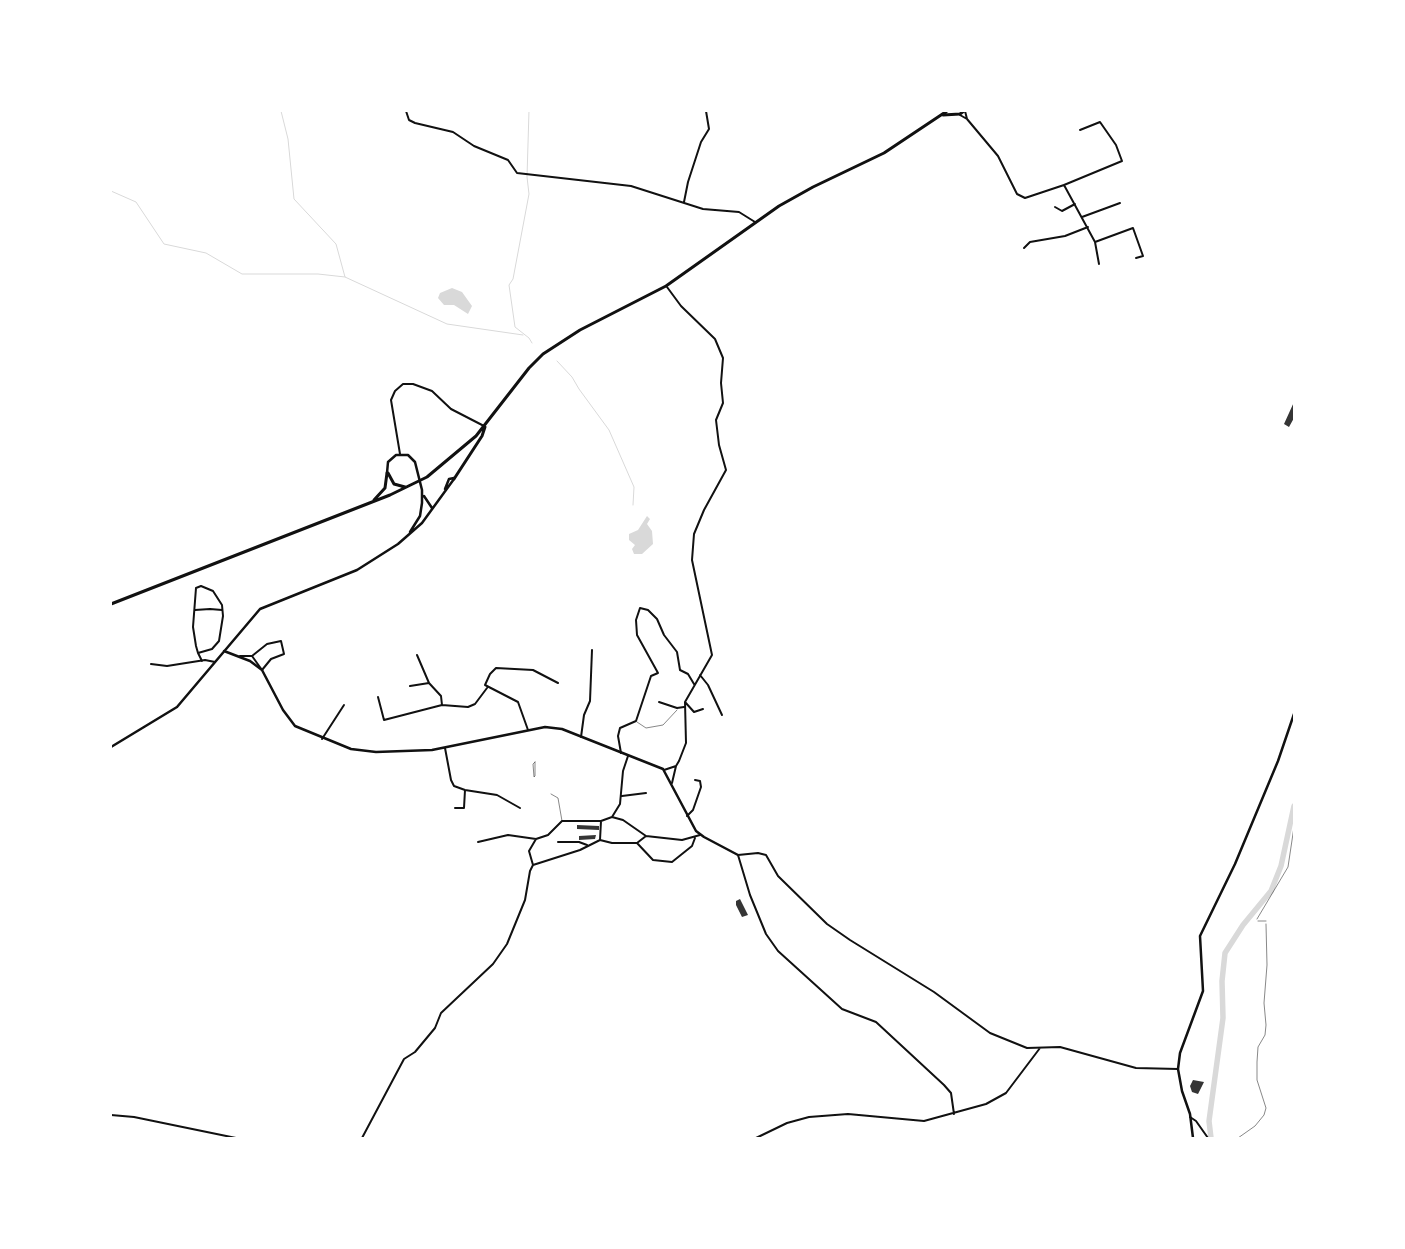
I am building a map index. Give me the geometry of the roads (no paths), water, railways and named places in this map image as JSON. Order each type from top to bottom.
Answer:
[{"type":"highway","points":[[111,604],[406,487],[443,465],[485,426],[529,368],[543,354],[580,330],[666,286],[754,222],[795,196],[884,153],[947,111]]},
{"type":"highway","points":[[940,115],[964,111]]},
{"type":"highway","points":[[454,478],[482,436],[485,426]]},
{"type":"highway","points":[[387,472],[394,484],[406,487]]},
{"type":"highway","points":[[372,502],[383,491],[387,472]]},
{"type":"street","points":[[406,111],[409,120],[453,132],[474,146],[508,160],[515,171],[631,186],[703,209],[739,212],[754,222]]},
{"type":"street","points":[[684,202],[688,182],[701,142],[710,129],[706,111]]},
{"type":"street","points":[[964,111],[967,119],[998,156],[1017,194],[1025,198],[1064,185],[1122,161],[1116,145],[1100,122],[1080,130]]},
{"type":"street","points":[[955,113],[967,119]]},
{"type":"street","points":[[1064,185],[1095,242],[1099,264]]},
{"type":"street","points":[[1082,217],[1120,203]]},
{"type":"street","points":[[1056,207],[1062,211],[1075,204]]},
{"type":"street","points":[[1024,248],[1030,242],[1065,236],[1088,227]]},
{"type":"street","points":[[1095,242],[1132,228],[1143,256],[1136,258]]},
{"type":"street","points":[[666,286],[681,306],[714,339],[724,358],[721,383],[723,403],[716,420],[719,445],[726,470],[704,510],[694,534],[692,560],[709,633],[712,655],[685,702],[686,743],[676,766],[672,786]]},
{"type":"street","points":[[400,454],[391,400],[394,391],[403,384],[413,384],[432,391],[451,409],[485,426]]},
{"type":"street","points":[[387,472],[389,460],[400,454],[412,457],[417,468],[423,495],[419,519],[410,533]]},
{"type":"street","points":[[111,747],[177,707],[260,610],[369,564],[389,551],[422,522],[433,508],[449,479],[454,478]]},
{"type":"street","points":[[423,495],[433,508]]},
{"type":"street","points":[[422,504],[427,501]]},
{"type":"street","points":[[422,504],[433,508]]},
{"type":"street","points":[[198,653],[212,649],[219,642],[222,632],[222,605],[213,591],[201,586],[196,588],[193,628],[198,653],[202,661]]},
{"type":"street","points":[[194,610],[210,608],[222,610]]},
{"type":"street","points":[[621,752],[618,736],[620,728],[636,720],[651,676],[658,673],[637,635],[636,615],[640,608],[648,610],[657,619],[667,640],[677,652],[680,670],[688,674],[694,684]]},
{"type":"street","points":[[238,657],[252,656],[267,644],[281,641],[284,654],[271,658],[262,670]]},
{"type":"street","points":[[581,737],[584,715],[590,700],[592,650]]},
{"type":"street","points":[[224,651],[250,661],[262,670]]},
{"type":"street","points":[[417,655],[429,683],[441,696],[442,705]]},
{"type":"street","points":[[252,656],[262,670],[288,720],[295,726],[322,739],[362,751],[405,752],[445,748],[528,730],[555,727],[664,770],[676,766]]},
{"type":"street","points":[[151,664],[167,666],[202,661],[215,662]]},
{"type":"street","points":[[378,697],[384,720],[442,705],[472,706],[487,688],[486,681],[496,668],[534,670],[558,683]]},
{"type":"street","points":[[700,675],[708,685],[722,715]]},
{"type":"street","points":[[410,686],[429,683]]},
{"type":"street","points":[[487,688],[518,702],[528,730]]},
{"type":"street","points":[[659,702],[679,708],[684,706]]},
{"type":"street","points":[[685,702],[694,712],[703,709]]},
{"type":"street","points":[[322,739],[344,705]]},
{"type":"street","points":[[1193,1138],[1190,1117],[1179,1081],[1178,1069],[1180,1053],[1203,992],[1199,942],[1201,929],[1235,864],[1278,761],[1294,714]]},
{"type":"street","points":[[445,748],[453,784],[465,790],[497,795],[520,808]]},
{"type":"street","points":[[612,818],[620,804],[622,780],[628,756]]},
{"type":"street","points":[[664,770],[687,816],[700,834],[738,855],[758,852],[766,855],[778,876],[827,924],[934,992],[990,1033],[1027,1048],[1052,1046],[1074,1050],[1136,1068],[1178,1069]]},
{"type":"street","points":[[687,816],[693,810],[702,786],[700,781],[694,780]]},
{"type":"street","points":[[455,808],[464,808],[465,790]]},
{"type":"street","points":[[622,796],[646,794]]},
{"type":"street","points":[[478,842],[508,835],[536,839],[548,835],[562,821],[601,821],[612,818],[623,820],[646,836],[682,840],[695,838],[700,834]]},
{"type":"street","points":[[600,840],[601,821]]},
{"type":"street","points":[[533,865],[580,850],[600,840],[612,843],[637,843],[646,836]]},
{"type":"street","points":[[637,843],[653,860],[672,862],[692,846],[695,838]]},
{"type":"street","points":[[362,1138],[404,1059],[415,1052],[435,1028],[441,1013],[493,964],[507,944],[525,900],[530,871],[533,865],[530,851],[536,839]]},
{"type":"street","points":[[558,842],[579,842],[587,845]]},
{"type":"street","points":[[738,855],[750,895],[766,934],[778,951],[842,1009],[862,1015],[876,1022],[951,1093],[954,1114]]},
{"type":"street","points":[[756,1138],[787,1123],[809,1117],[848,1114],[924,1121],[954,1114],[999,1099],[1040,1048]]},
{"type":"street","points":[[111,1115],[128,1116],[236,1138]]},
{"type":"street","points":[[1190,1117],[1196,1120],[1208,1138]]},
{"type":"lane","points":[[636,720],[646,728],[663,725],[679,708]]},
{"type":"lane","points":[[551,794],[558,798],[562,821]]},
{"type":"lane","points":[[1258,920],[1266,921]]},
{"type":"waterway","points":[[281,111],[288,139],[294,199],[336,244],[345,277],[447,324],[523,335]]},
{"type":"waterway","points":[[529,111],[527,177],[529,194],[513,279],[509,285],[515,327],[529,338],[532,343]]},
{"type":"waterway","points":[[111,191],[136,202],[164,244],[206,253],[242,274],[318,274],[345,277]]},
{"type":"waterway","points":[[557,361],[572,377],[609,430],[634,487],[633,505]]},
{"type":"waterway","points":[[1211,1138],[1209,1121],[1223,1018],[1222,981],[1225,953],[1243,925],[1271,891],[1281,866],[1294,806]]}]
